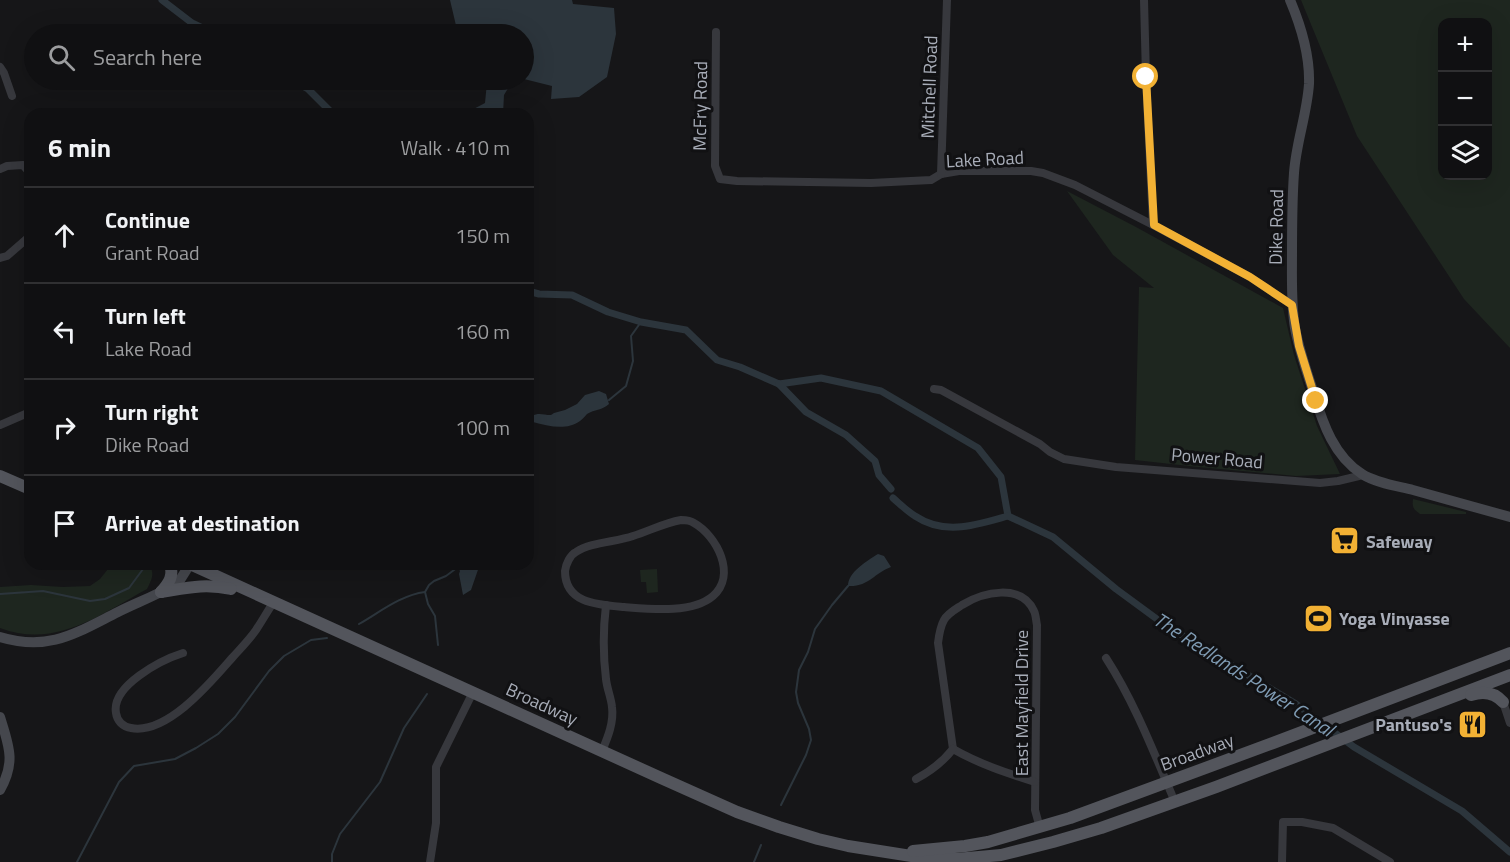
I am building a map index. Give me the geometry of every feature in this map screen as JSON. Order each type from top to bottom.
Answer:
[{"type":"main road","points":[[0,476],[24,486]]},
{"type":"main road","points":[[161,592],[170,580],[172,570]]},
{"type":"main road","name":"Broadway","points":[[203,570],[728,808],[778,827],[887,856],[930,859],[1002,858],[1112,825],[1510,676]]},
{"type":"main road","points":[[161,592],[210,585],[257,596]]},
{"type":"main road","points":[[1426,706],[1496,672],[1506,655]]},
{"type":"main road","name":"Broadway","points":[[887,856],[988,842],[1040,828],[1506,655]]},
{"type":"main road","points":[[1503,702],[1503,685],[1510,676]]},
{"type":"main road","points":[[1426,706],[1483,692],[1492,694],[1503,702]]},
{"type":"main road","points":[[1040,828],[1049,834],[1062,835],[1112,825]]},
{"type":"street","name":"Mitchell Road","points":[[941,174],[947,0]]},
{"type":"street","points":[[1144,0],[1154,225]]},
{"type":"street","name":"Dike Road","points":[[1290,0],[1304,40],[1309,72],[1307,98],[1294,173],[1292,305],[1299,346],[1326,428],[1340,453],[1363,475]]},
{"type":"street","name":"McFry Road","points":[[716,32],[715,166],[720,178]]},
{"type":"street","points":[[0,67],[12,96]]},
{"type":"street","points":[[0,169],[8,166],[24,166]]},
{"type":"street","name":"Lake Road","points":[[720,178],[737,181],[871,183],[931,180],[941,174],[959,171],[1043,173],[1075,185],[1154,225],[1250,277],[1292,305]]},
{"type":"street","points":[[0,258],[6,256],[24,241]]},
{"type":"street","name":"Power Road","points":[[934,389],[941,390],[1064,459],[1116,467],[1310,483],[1338,481],[1363,475]]},
{"type":"street","points":[[0,425],[24,415]]},
{"type":"street","points":[[1363,475],[1510,517]]},
{"type":"street","points":[[681,520],[692,521],[705,531],[720,551],[723,567],[722,583],[712,597],[697,605],[661,610],[606,605],[584,601],[572,593],[565,579],[566,566],[574,553],[586,547],[632,536],[669,522],[681,520]]},
{"type":"street","points":[[1,641],[34,643],[58,640],[161,592],[180,580],[186,570]]},
{"type":"street","name":"East Mayfield Drive","points":[[953,749],[938,643],[944,619],[968,602],[990,593],[1008,593],[1019,596],[1028,602],[1035,612],[1037,625],[1035,810],[1040,828]]},
{"type":"street","points":[[183,653],[168,657],[126,686],[115,708],[116,717],[121,723],[128,728],[140,729],[160,723],[174,715],[195,698],[221,671],[255,632],[273,603]]},
{"type":"street","points":[[602,752],[612,718],[605,669],[603,629],[606,605]]},
{"type":"street","points":[[1106,658],[1120,680],[1175,802]]},
{"type":"street","points":[[430,862],[436,823],[436,767],[473,692]]},
{"type":"street","points":[[1503,702],[1510,723]]},
{"type":"street","points":[[0,717],[10,756],[8,773],[0,790]]},
{"type":"street","points":[[916,780],[931,771],[953,749],[972,760],[1035,782]]},
{"type":"street","points":[[1282,862],[1282,822],[1302,822],[1333,828],[1390,862]]},
{"type":"shaded area","points":[[450,0],[572,0],[573,4],[614,8],[616,34],[607,77],[579,97],[551,99],[552,86],[534,82],[534,24],[456,24]]},
{"type":"shaded area","points":[[1301,0],[1510,0],[1510,348],[1464,299],[1357,136]]},
{"type":"shaded area","points":[[486,90],[507,90],[504,95],[503,108],[475,108],[485,103]]},
{"type":"shaded area","points":[[1067,191],[1283,308],[1294,355],[1317,426],[1340,474],[1296,476],[1135,460],[1139,287],[1154,288],[1113,255]]},
{"type":"shaded area","points":[[599,391],[606,394],[609,404],[587,414],[569,426],[557,427],[534,422],[534,415],[551,415],[565,410],[577,404],[585,395]]},
{"type":"shaded area","points":[[1413,499],[1466,512],[1466,514],[1420,514],[1414,508]]},
{"type":"shaded area","points":[[878,554],[884,556],[891,567],[866,582],[848,586],[851,576]]},
{"type":"shaded area","points":[[657,569],[658,592],[647,593],[646,582],[641,582],[640,570]]},
{"type":"shaded area","points":[[107,570],[152,571],[147,589],[76,626],[58,632],[40,634],[20,633],[0,628],[0,587],[90,586]]},
{"type":"shaded area","points":[[478,570],[471,590],[463,595],[459,574],[460,571]]},
{"type":"waterway","name":"The Redlands Power Canal","points":[[162,0],[194,24]]},
{"type":"waterway","name":"The Redlands Power Canal","points":[[309,90],[327,108]]},
{"type":"waterway","name":"The Redlands Power Canal","points":[[534,293],[572,295],[608,312],[641,322],[686,330],[717,360],[779,384],[821,378],[881,391],[978,448],[1001,477],[1008,516]]},
{"type":"waterway","points":[[609,400],[626,386],[633,361],[631,336],[641,322]]},
{"type":"waterway","name":"The Redlands Power Canal","points":[[779,384],[806,412],[846,435],[875,461],[879,475],[891,489]]},
{"type":"waterway","name":"The Redlands Power Canal","points":[[893,498],[915,516],[938,526],[961,527],[1008,516],[1053,537],[1116,589],[1165,625],[1296,704],[1354,747],[1462,811],[1510,852]]},
{"type":"waterway","points":[[0,594],[43,591],[90,601],[105,599],[129,588],[142,570]]},
{"type":"waterway","points":[[438,645],[435,616],[428,604],[425,592],[434,581],[454,570]]},
{"type":"waterway","points":[[781,805],[811,740],[796,692],[799,670],[808,652],[815,629],[848,586]]},
{"type":"waterway","points":[[359,624],[399,600],[425,592]]},
{"type":"waterway","points":[[77,862],[119,782],[134,766],[175,759],[218,734],[235,717],[269,671],[284,656],[311,640],[327,638]]},
{"type":"waterway","points":[[332,862],[332,854],[340,834],[380,782],[404,728],[427,694]]},
{"type":"waterway","points":[[754,862],[761,845]]},
{"type":"place","name":"Safeway","points":[[1345,541]]},
{"type":"place","name":"Yoga Vinyasse","points":[[1318,618]]},
{"type":"place","name":"Pantuso's","points":[[1473,724]]},
{"type":"route","points":[[1146,77],[1154,225],[1250,277],[1292,305],[1295,331],[1316,401]]}]
